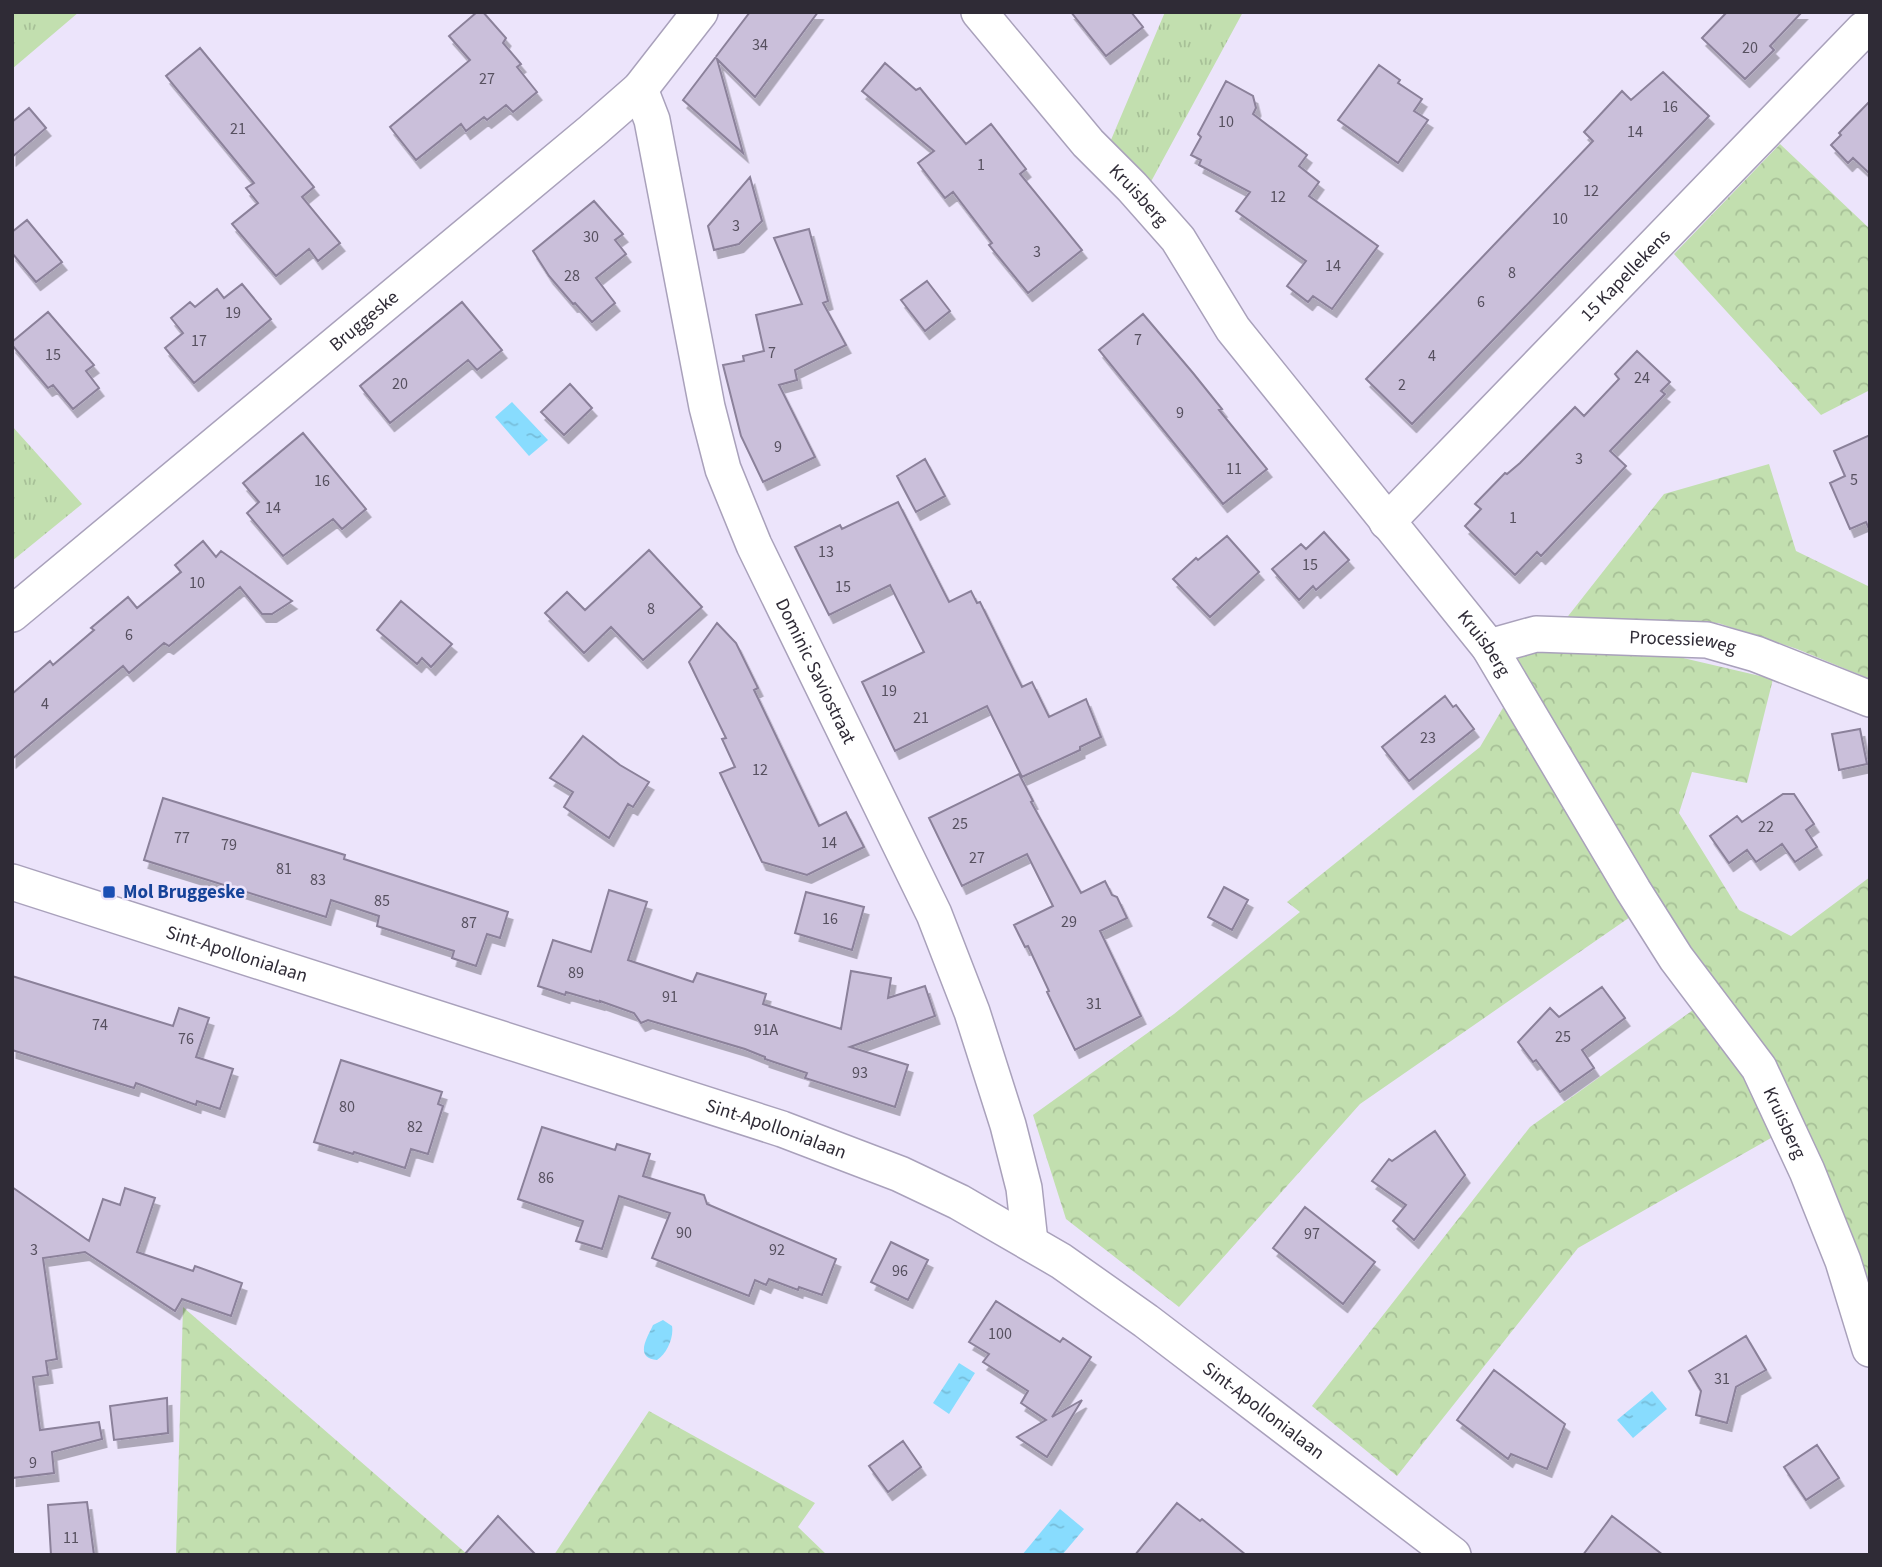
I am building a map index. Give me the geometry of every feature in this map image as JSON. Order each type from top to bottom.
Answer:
[{"type":"street","name":"Bruggeske","points":[[12,614],[640,89],[700,12]]},
{"type":"street","name":"Kruisberg","points":[[979,12],[1088,144],[1132,187],[1178,239],[1233,329],[1489,647],[1669,947],[1759,1068],[1807,1171],[1843,1261],[1870,1349]]},
{"type":"street","name":"15 Kapellekens","points":[[1387,522],[1864,29]]},
{"type":"street","name":"Dominic Saviostraat","points":[[640,89],[652,120],[707,407],[723,469],[754,545],[939,926],[972,1012],[1008,1125],[1024,1188],[1030,1242]]},
{"type":"street","name":"Processieweg","points":[[1489,647],[1536,634],[1707,640],[1756,654],[1870,699]]},
{"type":"street","name":"Sint-Apollonialaan","points":[[12,881],[794,1133],[900,1174],[959,1202],[1061,1261],[1146,1321],[1452,1555]]},
{"type":"green space","points":[[12,12],[79,12],[12,69]]},
{"type":"green space","points":[[1165,12],[1243,12],[1147,189],[1108,147]]},
{"type":"green space","points":[[1780,144],[1870,229],[1870,390],[1821,415],[1674,254]]},
{"type":"green space","points":[[12,426],[82,504],[12,561]]},
{"type":"green space","points":[[1769,464],[1796,551],[1870,587],[1870,679],[1797,649],[1718,623],[1565,620],[1664,494]]},
{"type":"green space","points":[[1534,645],[1636,647],[1773,679],[1747,783],[1692,772],[1679,813],[1739,910],[1791,936],[1870,877],[1870,1305],[1770,1058],[1661,905],[1517,659]]},
{"type":"green space","points":[[1507,701],[1633,915],[1360,1104],[1179,1307],[1066,1219],[1033,1115],[1174,1014],[1300,912],[1287,902],[1480,747]]},
{"type":"green space","points":[[1700,1005],[1778,1134],[1578,1248],[1397,1476],[1312,1406],[1530,1127]]},
{"type":"green space","points":[[183,1307],[468,1555],[176,1555]]},
{"type":"green space","points":[[649,1411],[815,1503],[798,1527],[827,1555],[554,1555]]},
{"type":"water","points":[[512,402],[548,440],[529,456],[495,417]]},
{"type":"water","points":[[663,1320],[672,1326],[671,1340],[667,1350],[657,1360],[646,1356],[644,1347],[653,1325]]},
{"type":"water","points":[[959,1363],[975,1373],[949,1414],[933,1403]]},
{"type":"water","points":[[1652,1391],[1667,1409],[1633,1438],[1617,1420]]},
{"type":"water","points":[[1060,1509],[1084,1529],[1062,1555],[1022,1555]]},
{"type":"building","points":[[477,12],[483,12],[506,38],[503,43],[521,64],[517,67],[537,92],[513,112],[506,105],[487,120],[484,117],[466,131],[461,124],[416,160],[390,127],[470,60],[449,36]]},
{"type":"building","points":[[750,12],[818,12],[755,97],[717,59],[743,153],[683,100]]},
{"type":"building","points":[[1071,12],[1131,12],[1143,27],[1106,56]]},
{"type":"building","points":[[1727,12],[1802,12],[1770,46],[1774,50],[1745,79],[1702,38]]},
{"type":"building","points":[[200,48],[314,187],[302,197],[340,243],[318,261],[309,249],[276,276],[232,224],[258,203],[246,188],[254,183],[166,76]]},
{"type":"building","points":[[885,63],[916,90],[920,88],[966,144],[991,124],[1026,169],[1020,174],[1082,250],[1028,293],[989,245],[992,243],[953,192],[945,198],[918,163],[934,151],[862,91]]},
{"type":"building","points":[[1379,65],[1400,80],[1398,83],[1422,99],[1414,111],[1428,120],[1398,163],[1338,120]]},
{"type":"building","points":[[1663,72],[1709,116],[1412,424],[1366,379],[1593,141],[1584,132],[1622,91],[1631,100]]},
{"type":"building","points":[[1226,81],[1253,96],[1256,108],[1253,114],[1307,155],[1299,166],[1319,182],[1309,196],[1378,246],[1332,309],[1313,296],[1308,302],[1287,286],[1306,261],[1236,211],[1250,192],[1199,165],[1201,160],[1191,155],[1201,137],[1198,134]]},
{"type":"building","points":[[1870,101],[1870,174],[1853,158],[1848,163],[1831,145]]},
{"type":"building","points":[[29,108],[46,128],[12,157],[12,122]]},
{"type":"building","points":[[750,177],[762,221],[739,244],[714,250],[708,226]]},
{"type":"building","points":[[594,201],[623,234],[615,240],[626,254],[596,278],[615,303],[592,322],[549,276],[533,251]]},
{"type":"building","points":[[27,220],[62,262],[36,282],[12,253],[12,232]]},
{"type":"building","points":[[809,229],[828,301],[823,303],[846,345],[795,370],[797,380],[779,385],[815,457],[763,482],[741,436],[723,365],[744,361],[743,356],[764,351],[756,315],[802,304],[774,238]]},
{"type":"building","points":[[927,281],[950,311],[925,331],[901,300]]},
{"type":"building","points":[[242,284],[271,319],[194,383],[165,348],[183,333],[171,318],[190,302],[195,307],[217,289],[224,298]]},
{"type":"building","points":[[462,302],[502,350],[477,370],[468,360],[390,423],[360,386]]},
{"type":"building","points":[[48,312],[94,365],[86,371],[99,388],[73,409],[53,385],[48,388],[12,345],[12,342]]},
{"type":"building","points":[[1143,314],[1222,409],[1219,410],[1267,469],[1223,504],[1099,350]]},
{"type":"building","points":[[1637,351],[1670,382],[1661,391],[1665,394],[1610,451],[1626,466],[1541,556],[1537,552],[1515,575],[1465,526],[1481,509],[1475,504],[1575,407],[1584,416],[1619,379],[1615,374]]},
{"type":"building","points":[[570,384],[592,408],[564,435],[541,412]]},
{"type":"building","points":[[303,433],[366,509],[342,529],[333,519],[283,556],[247,513],[259,502],[243,483]]},
{"type":"building","points":[[1870,435],[1870,531],[1866,522],[1850,529],[1830,483],[1845,476],[1834,451]]},
{"type":"building","points":[[925,459],[945,496],[916,512],[897,476]]},
{"type":"building","points":[[898,502],[949,602],[971,591],[977,603],[980,602],[1022,687],[1032,682],[1049,717],[1086,699],[1101,737],[1080,747],[1080,750],[1022,777],[987,706],[895,751],[862,682],[924,652],[890,585],[829,615],[795,547],[840,525],[842,529]]},
{"type":"building","points":[[1324,532],[1349,560],[1316,590],[1313,586],[1299,600],[1272,569],[1301,544],[1306,549]]},
{"type":"building","points":[[1227,536],[1259,572],[1210,617],[1173,579],[1196,558],[1198,560]]},
{"type":"building","points":[[203,541],[216,557],[221,551],[292,601],[272,614],[262,614],[240,587],[169,646],[164,643],[129,673],[123,666],[12,759],[12,694],[50,661],[53,665],[128,597],[137,608],[181,572],[175,565]]},
{"type":"building","points":[[649,550],[702,607],[643,660],[611,627],[584,653],[545,613],[567,592],[585,610]]},
{"type":"building","points":[[401,601],[452,644],[431,667],[422,658],[417,664],[377,630]]},
{"type":"building","points":[[717,623],[736,643],[758,688],[754,690],[819,826],[846,812],[864,847],[807,875],[762,862],[720,773],[735,767],[722,739],[726,738],[689,662]]},
{"type":"building","points":[[1445,696],[1453,707],[1456,705],[1474,729],[1409,781],[1382,747]]},
{"type":"building","points":[[1860,729],[1867,764],[1839,770],[1832,734]]},
{"type":"building","points":[[583,736],[620,765],[649,782],[633,807],[628,804],[609,838],[564,807],[573,792],[550,778]]},
{"type":"building","points":[[1019,774],[1033,801],[1031,802],[1081,893],[1105,881],[1112,895],[1117,897],[1127,918],[1100,931],[1141,1016],[1075,1050],[1028,946],[1025,947],[1014,925],[1053,906],[1027,854],[962,886],[929,818]]},
{"type":"building","points":[[1783,794],[1794,794],[1814,824],[1806,830],[1817,847],[1795,862],[1782,844],[1756,862],[1747,850],[1729,863],[1710,836],[1737,816],[1742,822]]},
{"type":"building","points":[[163,798],[345,855],[344,859],[508,912],[500,938],[487,934],[476,966],[452,958],[454,951],[377,926],[379,916],[331,900],[326,917],[144,860]]},
{"type":"building","points":[[1224,887],[1248,900],[1232,930],[1208,917]]},
{"type":"building","points":[[609,890],[647,902],[628,960],[693,982],[697,973],[766,994],[763,1004],[841,1029],[851,971],[891,978],[888,998],[925,986],[935,1016],[850,1047],[908,1065],[895,1107],[805,1078],[807,1073],[765,1059],[745,1049],[648,1020],[641,1023],[634,1013],[600,1001],[566,992],[565,995],[538,986],[553,940],[591,952]]},
{"type":"building","points":[[806,892],[864,907],[852,950],[795,933]]},
{"type":"building","points":[[12,976],[173,1026],[179,1008],[209,1018],[196,1057],[233,1069],[220,1109],[197,1101],[196,1105],[136,1083],[134,1088],[12,1050]]},
{"type":"building","points":[[1602,987],[1625,1018],[1582,1050],[1594,1068],[1560,1092],[1536,1060],[1533,1062],[1518,1042],[1550,1008],[1559,1017]]},
{"type":"building","points":[[341,1060],[442,1092],[438,1104],[443,1106],[428,1154],[411,1149],[405,1168],[314,1142]]},
{"type":"building","points":[[542,1127],[615,1150],[617,1144],[650,1154],[643,1176],[704,1195],[707,1204],[836,1259],[822,1295],[799,1287],[798,1290],[769,1279],[766,1285],[755,1280],[749,1296],[652,1258],[670,1213],[619,1196],[602,1249],[576,1241],[583,1221],[518,1199]]},
{"type":"building","points":[[1435,1131],[1465,1175],[1414,1240],[1393,1221],[1406,1205],[1372,1181],[1389,1159],[1392,1161]]},
{"type":"building","points":[[12,1187],[89,1241],[103,1199],[120,1205],[125,1188],[155,1198],[137,1252],[193,1271],[195,1266],[242,1283],[231,1316],[182,1299],[175,1311],[85,1252],[43,1258],[57,1359],[46,1361],[48,1375],[33,1377],[40,1430],[99,1422],[102,1439],[52,1452],[54,1473],[12,1478]]},
{"type":"building","points":[[1305,1207],[1375,1262],[1343,1304],[1273,1248]]},
{"type":"building","points":[[891,1242],[928,1260],[908,1300],[871,1282]]},
{"type":"building","points":[[996,1301],[1060,1342],[1063,1338],[1091,1357],[1052,1417],[1082,1400],[1047,1457],[1017,1437],[1046,1420],[1021,1403],[1028,1391],[983,1362],[989,1354],[969,1342]]},
{"type":"building","points":[[1746,1336],[1766,1370],[1736,1387],[1727,1423],[1696,1415],[1701,1391],[1689,1371]]},
{"type":"building","points":[[1494,1370],[1565,1424],[1547,1469],[1511,1454],[1508,1459],[1457,1420]]},
{"type":"building","points":[[167,1398],[168,1433],[114,1440],[110,1406]]},
{"type":"building","points":[[903,1441],[921,1467],[888,1492],[869,1466]]},
{"type":"building","points":[[1817,1445],[1839,1478],[1806,1500],[1784,1467]]},
{"type":"building","points":[[87,1502],[94,1555],[51,1555],[48,1505]]},
{"type":"building","points":[[1177,1503],[1200,1521],[1202,1519],[1246,1555],[1135,1555]]},
{"type":"building","points":[[498,1516],[536,1555],[464,1555]]},
{"type":"building","points":[[1612,1516],[1663,1555],[1583,1555]]},
{"type":"place","name":"Mol Bruggeske","points":[[109,892]]}]
